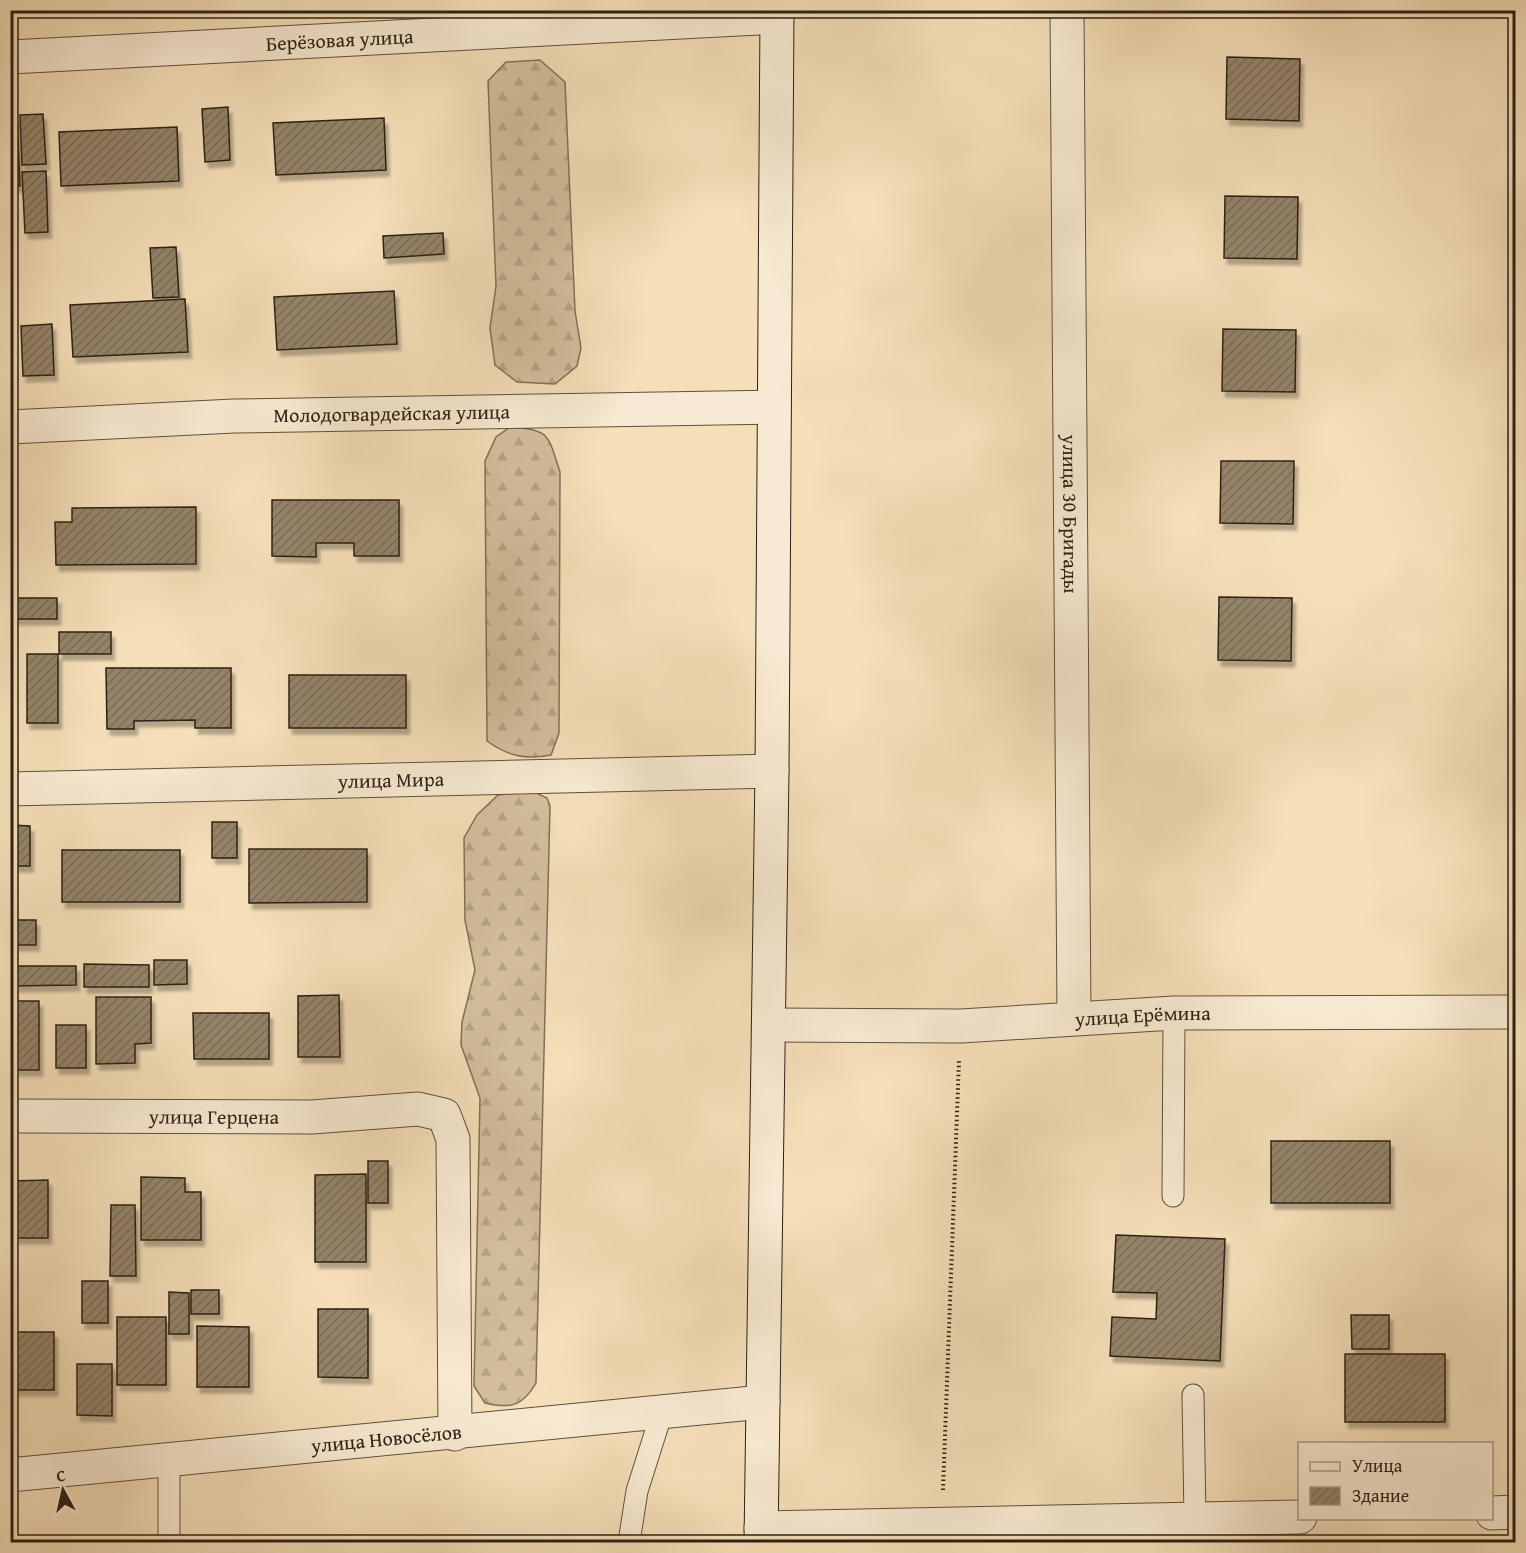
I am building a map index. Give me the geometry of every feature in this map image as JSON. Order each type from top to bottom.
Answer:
[{"type":"street","name":"улица 30 Бригады","points":[[1067,10],[1074,1017]]},
{"type":"street","name":"Берёзовая улица","points":[[10,57],[777,14]]},
{"type":"street","points":[[777,14],[772,771],[761,1535],[909,1534],[942,1524],[1298,1517]]},
{"type":"street","name":"Молодогвардейская улица","points":[[10,427],[234,416],[774,407]]},
{"type":"street","name":"улица Мира","points":[[10,789],[772,771]]},
{"type":"street","name":"улица Ерёмина","points":[[769,1025],[961,1026],[1074,1017],[1174,1013],[1515,1012]]},
{"type":"street","name":"улица Герцена","points":[[10,1116],[312,1117],[418,1109],[444,1115],[453,1139],[455,1434]]},
{"type":"street","name":"улица Новосёлов","points":[[10,1475],[455,1434],[763,1402]]},
{"type":"street","points":[[1493,1513],[1515,1512]]},
{"type":"lane","points":[[1173,1196],[1174,1013]]},
{"type":"lane","points":[[1193,1395],[1195,1519]]},
{"type":"lane","points":[[629,1542],[637,1491],[662,1412]]},
{"type":"lane","points":[[169,1459],[169,1542]]},
{"type":"path","points":[[942,1524],[961,1026]]},
{"type":"green space","points":[[540,60],[565,82],[575,311],[581,348],[577,366],[555,384],[517,382],[495,365],[490,328],[496,286],[488,81],[506,62]]},
{"type":"green space","points":[[510,427],[533,430],[546,437],[550,442],[560,472],[559,733],[551,755],[542,756],[517,756],[487,741],[485,461],[496,437]]},
{"type":"green space","points":[[532,791],[547,798],[550,806],[536,1383],[521,1401],[502,1406],[485,1403],[474,1386],[480,1098],[461,1045],[462,1022],[475,970],[465,920],[464,838],[477,815],[498,795]]},
{"type":"building","points":[[1227,57],[1300,59],[1299,121],[1226,119]]},
{"type":"building","points":[[228,107],[230,160],[205,162],[202,109]]},
{"type":"building","points":[[43,114],[46,164],[22,165],[20,115]]},
{"type":"building","points":[[10,116],[17,116],[20,186],[10,186]]},
{"type":"building","points":[[384,118],[386,170],[276,175],[273,123]]},
{"type":"building","points":[[177,127],[179,181],[61,186],[59,132]]},
{"type":"building","points":[[46,171],[48,232],[25,233],[22,172]]},
{"type":"building","points":[[1225,196],[1298,197],[1297,259],[1224,258]]},
{"type":"building","points":[[443,233],[444,254],[384,258],[383,236]]},
{"type":"building","points":[[176,247],[179,297],[153,298],[150,248]]},
{"type":"building","points":[[394,291],[397,344],[277,350],[274,297]]},
{"type":"building","points":[[185,299],[188,352],[73,357],[70,305]]},
{"type":"building","points":[[52,324],[54,375],[23,376],[21,326]]},
{"type":"building","points":[[1223,329],[1296,330],[1295,392],[1222,391]]},
{"type":"building","points":[[1221,461],[1294,461],[1293,524],[1220,523]]},
{"type":"building","points":[[272,500],[399,500],[399,556],[354,556],[354,543],[316,543],[316,557],[272,556]]},
{"type":"building","points":[[196,507],[196,564],[56,565],[55,522],[72,522],[72,508]]},
{"type":"building","points":[[1219,597],[1292,598],[1291,661],[1218,660]]},
{"type":"building","points":[[10,598],[57,598],[57,619],[10,619]]},
{"type":"building","points":[[59,632],[111,632],[111,654],[59,654]]},
{"type":"building","points":[[27,654],[58,654],[58,723],[27,723]]},
{"type":"building","points":[[106,668],[231,668],[231,728],[195,728],[195,720],[134,721],[134,729],[107,729]]},
{"type":"building","points":[[289,675],[406,675],[406,728],[289,728]]},
{"type":"building","points":[[212,822],[237,822],[237,858],[212,858]]},
{"type":"building","points":[[10,825],[30,826],[30,866],[10,866]]},
{"type":"building","points":[[249,849],[367,849],[367,902],[249,903]]},
{"type":"building","points":[[62,850],[180,850],[180,902],[62,902]]},
{"type":"building","points":[[10,920],[36,920],[36,945],[10,945]]},
{"type":"building","points":[[154,960],[187,960],[187,984],[154,985]]},
{"type":"building","points":[[84,964],[149,965],[149,987],[84,987]]},
{"type":"building","points":[[10,966],[76,966],[76,985],[10,986]]},
{"type":"building","points":[[339,995],[340,1057],[298,1057],[298,996]]},
{"type":"building","points":[[96,997],[151,997],[151,1043],[135,1044],[135,1063],[96,1064]]},
{"type":"building","points":[[10,1001],[39,1001],[39,1070],[10,1070]]},
{"type":"building","points":[[193,1013],[269,1013],[269,1059],[194,1059]]},
{"type":"building","points":[[56,1025],[86,1025],[86,1068],[56,1068]]},
{"type":"building","points":[[1271,1141],[1390,1141],[1390,1203],[1271,1203]]},
{"type":"building","points":[[368,1161],[388,1161],[388,1203],[368,1203]]},
{"type":"building","points":[[366,1174],[366,1262],[315,1262],[315,1175]]},
{"type":"building","points":[[141,1177],[185,1178],[185,1192],[201,1192],[201,1240],[141,1240]]},
{"type":"building","points":[[48,1180],[48,1238],[10,1238],[10,1181]]},
{"type":"building","points":[[111,1205],[135,1205],[136,1276],[110,1276]]},
{"type":"building","points":[[1116,1235],[1225,1239],[1220,1361],[1110,1356],[1112,1317],[1156,1319],[1157,1293],[1113,1292]]},
{"type":"building","points":[[82,1281],[108,1281],[108,1323],[82,1323]]},
{"type":"building","points":[[191,1290],[219,1290],[219,1314],[191,1314]]},
{"type":"building","points":[[169,1292],[189,1293],[189,1334],[169,1334]]},
{"type":"building","points":[[318,1309],[368,1309],[368,1378],[318,1377]]},
{"type":"building","points":[[1351,1315],[1389,1315],[1389,1349],[1352,1349]]},
{"type":"building","points":[[117,1317],[166,1317],[166,1385],[117,1385]]},
{"type":"building","points":[[197,1326],[249,1327],[249,1387],[197,1387]]},
{"type":"building","points":[[10,1332],[54,1332],[54,1390],[10,1390]]},
{"type":"building","points":[[1345,1354],[1445,1354],[1445,1422],[1345,1422]]},
{"type":"building","points":[[77,1364],[112,1364],[112,1416],[77,1415]]}]
